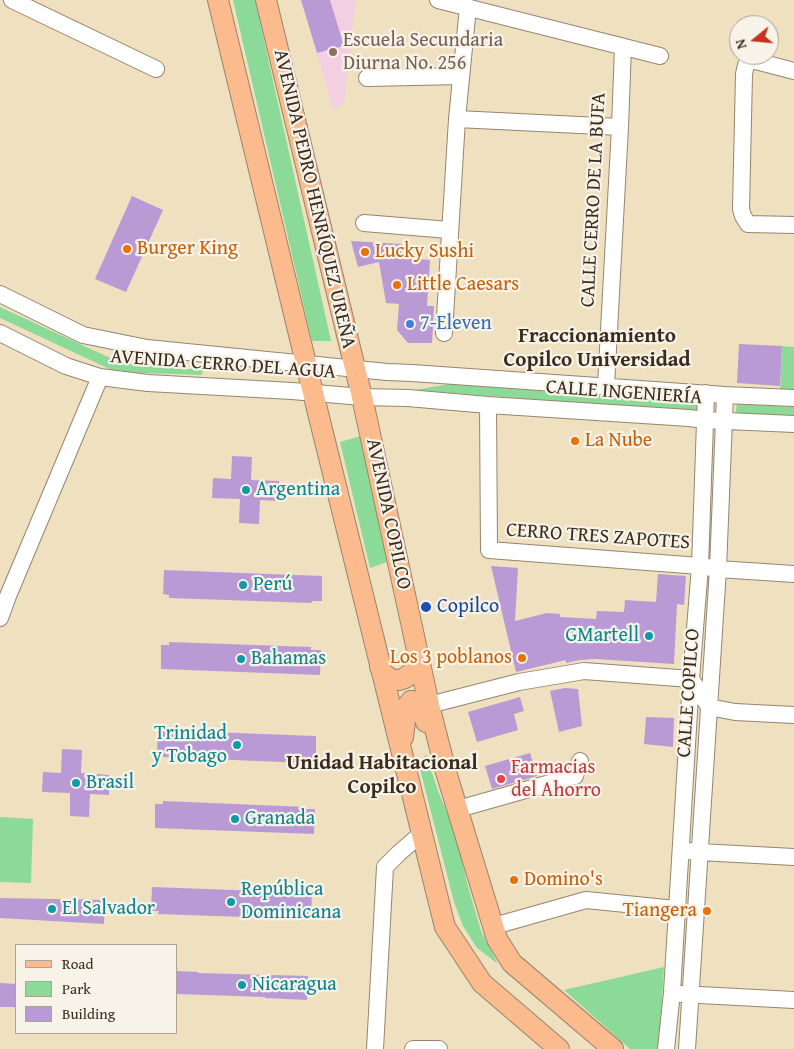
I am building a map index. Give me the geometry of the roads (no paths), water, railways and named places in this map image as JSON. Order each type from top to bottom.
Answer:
[{"type":"main road","points":[[218,0],[313,392]]},
{"type":"main road","name":"AVENIDA PEDRO HENRÍQUEZ UREÑA","points":[[266,0],[362,397]]},
{"type":"main road","name":"AVENIDA COPILCO","points":[[313,392],[445,927],[482,984],[559,1049]]},
{"type":"main road","name":"AVENIDA COPILCO","points":[[362,397],[429,705],[446,772],[497,939],[512,963],[613,1049]]},
{"type":"main road","points":[[380,668],[383,673],[393,680],[405,678],[414,671],[417,653]]},
{"type":"main road","points":[[401,746],[407,706],[411,701],[418,702],[434,748],[446,772]]},
{"type":"street","points":[[12,0],[156,69]]},
{"type":"street","points":[[438,0],[660,56]]},
{"type":"street","points":[[444,333],[460,76],[468,7]]},
{"type":"street","name":"CALLE CERRO DE LA BUFA","points":[[606,386],[623,47]]},
{"type":"street","points":[[794,71],[752,60],[746,66],[744,74],[741,208],[748,224],[794,225]]},
{"type":"street","points":[[367,78],[460,76]]},
{"type":"street","points":[[457,118],[620,127]]},
{"type":"street","points":[[364,223],[449,230]]},
{"type":"street","name":"AVENIDA CERRO DEL AGUA","points":[[0,294],[83,335],[147,348],[354,369]]},
{"type":"street","name":"AVENIDA CERRO DEL AGUA","points":[[0,333],[66,366],[100,377],[148,383],[313,392],[362,397]]},
{"type":"street","name":"CALLE INGENIERÍA","points":[[354,369],[706,394],[794,398]]},
{"type":"street","points":[[408,398],[404,389],[412,373]]},
{"type":"street","points":[[0,618],[3,598],[100,377]]},
{"type":"street","name":"CALLE COPILCO","points":[[672,992],[691,679],[700,566],[706,394]]},
{"type":"street","name":"CALLE COPILCO","points":[[690,995],[718,569],[725,395]]},
{"type":"street","name":"CALLE INGENIERÍA","points":[[362,397],[408,398],[705,420],[794,424]]},
{"type":"street","name":"CERRO TRES ZAPOTES","points":[[488,405],[489,550],[700,566]]},
{"type":"street","points":[[700,566],[794,574]]},
{"type":"street","points":[[429,705],[519,682],[584,671],[691,679],[709,707],[735,712],[794,715]]},
{"type":"street","points":[[458,810],[575,776],[580,761]]},
{"type":"street","points":[[375,1049],[385,867],[421,834]]},
{"type":"street","points":[[681,850],[794,857]]},
{"type":"street","points":[[494,926],[586,900],[676,909]]},
{"type":"street","points":[[666,1049],[672,992],[690,995],[794,1000]]},
{"type":"street","points":[[687,1049],[690,995]]},
{"type":"street","points":[[413,1049],[439,1048]]},
{"type":"place","name":"Escuela Secundaria Diurna No. 256","points":[[333,52]]},
{"type":"place","name":"Burger King","points":[[127,249]]},
{"type":"place","name":"Lucky Sushi","points":[[365,252]]},
{"type":"place","name":"Little Caesars","points":[[397,285]]},
{"type":"place","name":"7-Eleven","points":[[410,324]]},
{"type":"place","name":"La Nube","points":[[575,441]]},
{"type":"place","name":"Argentina","points":[[246,490]]},
{"type":"place","name":"Perú","points":[[243,585]]},
{"type":"place","name":"Copilco","points":[[426,607]]},
{"type":"place","name":"GMartell","points":[[649,636]]},
{"type":"place","name":"Los 3 poblanos","points":[[522,658]]},
{"type":"place","name":"Bahamas","points":[[241,659]]},
{"type":"place","name":"Trinidad y Tobago","points":[[237,745]]},
{"type":"place","name":"Farmacias del Ahorro","points":[[501,779]]},
{"type":"place","name":"Brasil","points":[[76,783]]},
{"type":"place","name":"Granada","points":[[235,819]]},
{"type":"place","name":"Domino's","points":[[514,880]]},
{"type":"place","name":"República Dominicana","points":[[231,902]]},
{"type":"place","name":"El Salvador","points":[[52,909]]},
{"type":"place","name":"Tiangera","points":[[707,911]]},
{"type":"place","name":"Nicaragua","points":[[242,985]]},
{"type":"district","name":"Fraccionamiento Copilco Universidad","points":[[597,349]]},
{"type":"district","name":"Unidad Habitacional Copilco","points":[[382,776]]}]
